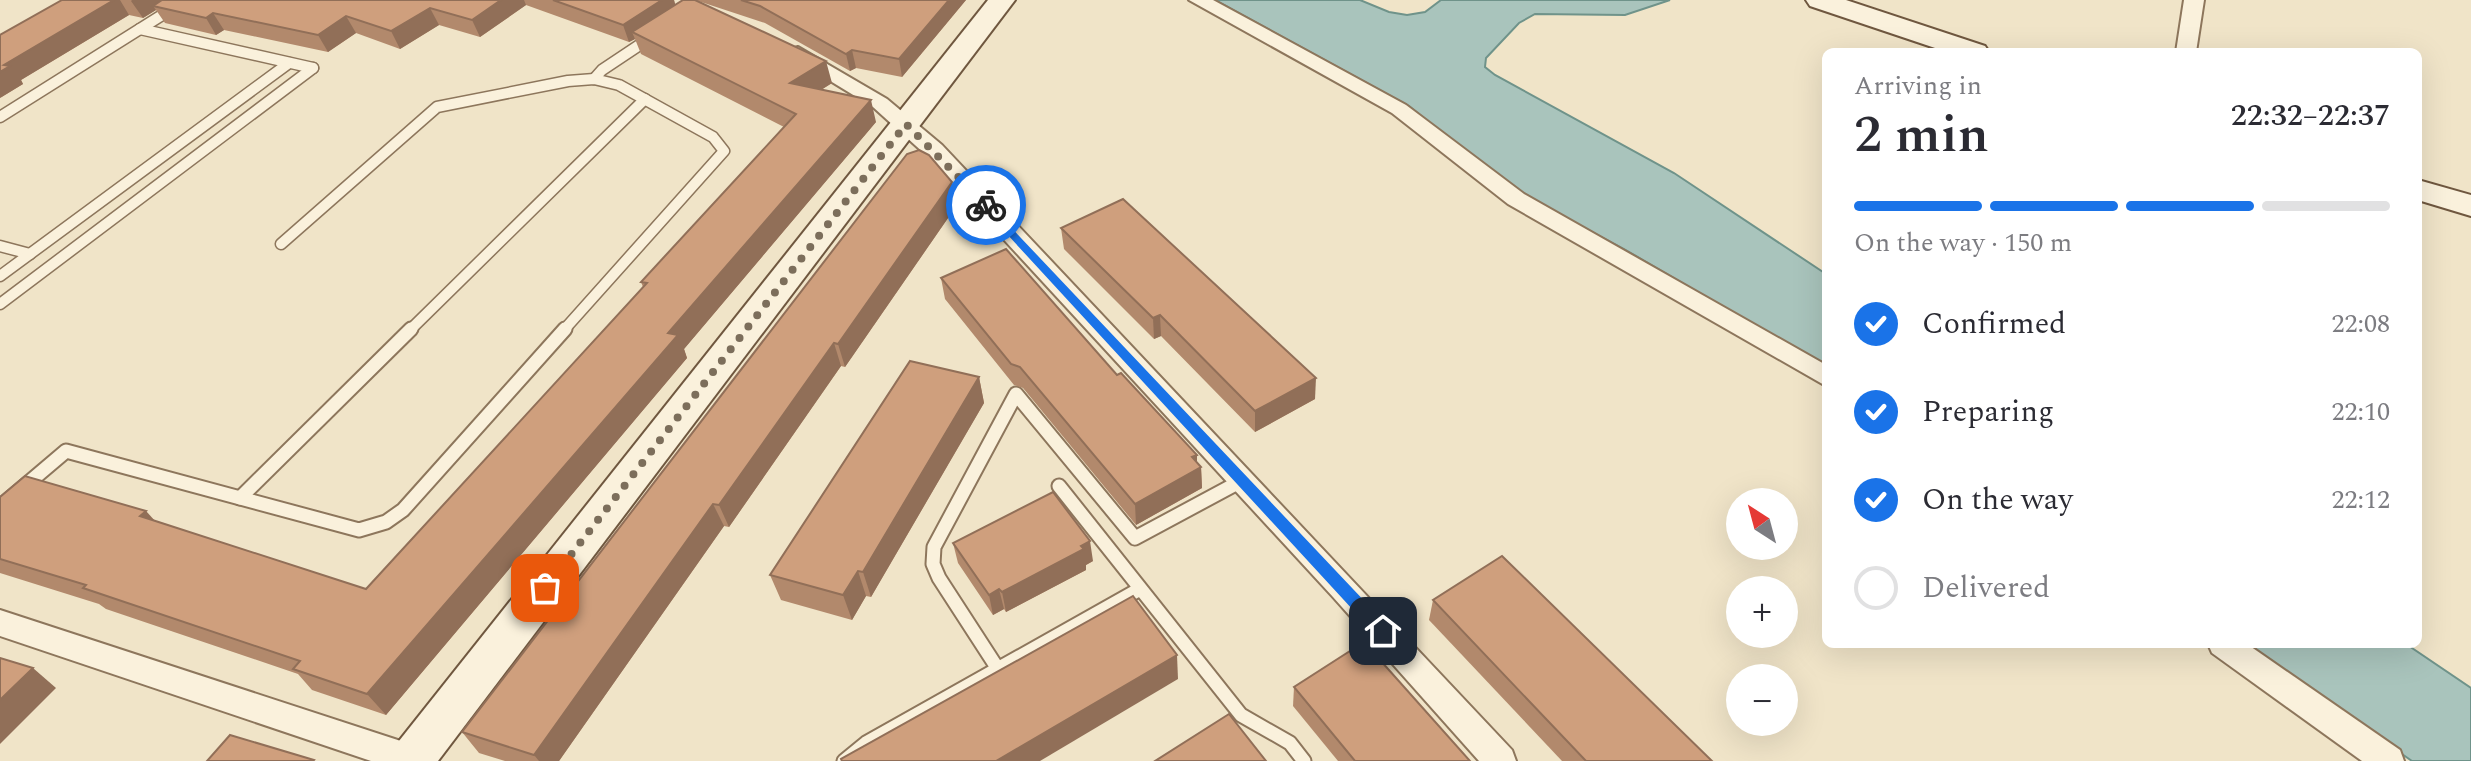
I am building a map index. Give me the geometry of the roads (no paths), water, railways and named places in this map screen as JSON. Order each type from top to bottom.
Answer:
[{"type":"street","points":[[0,623],[413,761],[1002,0]]},
{"type":"street","points":[[1199,0],[1399,109],[1516,199],[1822,375]]},
{"type":"street","points":[[1819,0],[1963,48]]},
{"type":"street","points":[[2187,48],[2194,0]]},
{"type":"street","points":[[776,42],[851,83],[906,124],[934,150],[1243,480],[1500,761]]},
{"type":"street","points":[[2422,191],[2471,206]]},
{"type":"street","points":[[2229,648],[2388,761]]},
{"type":"lane","points":[[0,117],[186,0]]},
{"type":"lane","points":[[0,304],[313,68],[140,29]]},
{"type":"lane","points":[[594,79],[602,70],[661,31]]},
{"type":"lane","points":[[0,276],[289,63]]},
{"type":"lane","points":[[0,507],[66,451],[359,530],[386,522],[403,510],[724,151],[713,137],[645,99],[619,85],[594,79],[568,81],[437,107],[281,244]]},
{"type":"lane","points":[[240,498],[645,99]]},
{"type":"lane","points":[[0,246],[30,254]]},
{"type":"lane","points":[[998,669],[939,578],[934,547],[1016,394],[1135,538],[1243,480]]},
{"type":"lane","points":[[1059,486],[1241,715],[1290,743],[1304,761]]},
{"type":"lane","points":[[844,761],[866,743],[1140,589]]},
{"type":"water","points":[[1215,0],[1360,0],[1389,12],[1407,15],[1425,12],[1441,0],[1670,0],[1625,15],[1535,14],[1519,23],[1486,58],[1485,67],[1674,173],[1822,271],[1822,365],[1624,249],[1541,205],[1479,163],[1409,106]]},
{"type":"water","points":[[2250,648],[2412,648],[2471,688],[2471,761],[2412,761]]}]
